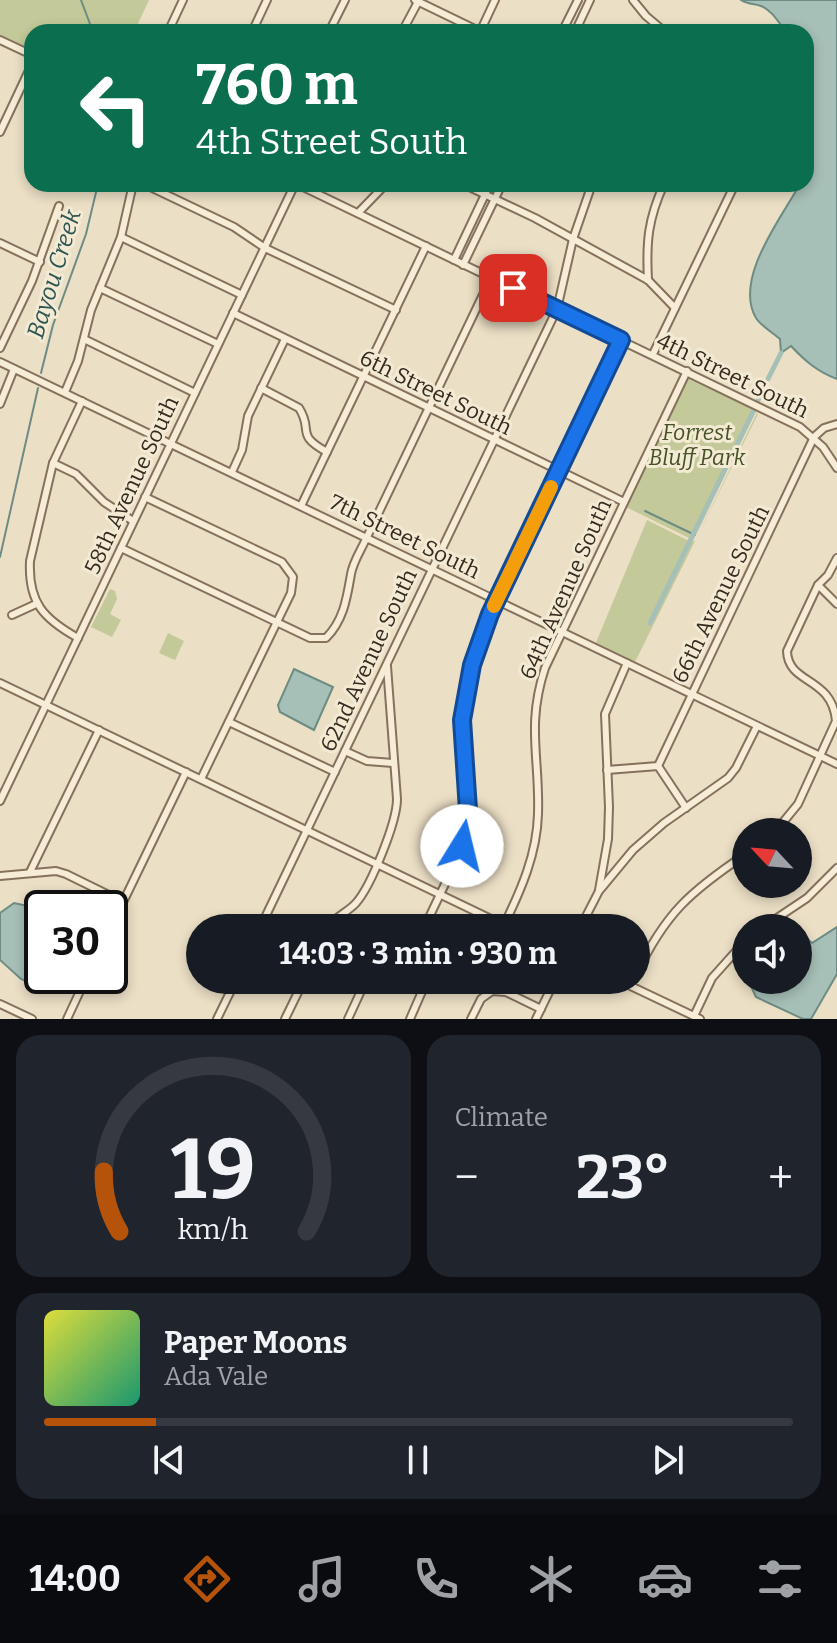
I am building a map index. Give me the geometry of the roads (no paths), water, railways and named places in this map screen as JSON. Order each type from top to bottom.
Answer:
[{"type":"street","points":[[172,24],[183,0]]},
{"type":"street","points":[[256,24],[267,0]]},
{"type":"street","points":[[333,24],[345,0]]},
{"type":"street","points":[[484,24],[495,0]]},
{"type":"street","points":[[566,24],[578,0]]},
{"type":"street","points":[[579,24],[590,0]]},
{"type":"street","points":[[633,0],[655,24]]},
{"type":"street","points":[[406,24],[417,1],[464,24]]},
{"type":"street","points":[[0,40],[24,51]]},
{"type":"street","points":[[0,129],[24,80]]},
{"type":"street","points":[[65,392],[91,310],[121,237],[131,192]]},
{"type":"street","points":[[161,192],[234,227],[265,248],[396,310]]},
{"type":"street","name":"58th Avenue South","points":[[0,801],[292,192]]},
{"type":"street","name":"4th Street South","points":[[313,192],[800,427],[814,437],[837,468]]},
{"type":"street","points":[[358,213],[378,192]]},
{"type":"street","points":[[481,192],[648,280],[675,308]]},
{"type":"street","points":[[463,265],[498,192]]},
{"type":"street","name":"62nd Avenue South","points":[[267,914],[557,309],[573,239],[589,192]]},
{"type":"street","points":[[648,280],[646,251],[649,225],[661,192]]},
{"type":"street","points":[[653,354],[731,192]]},
{"type":"street","points":[[454,260],[485,194]]},
{"type":"street","points":[[0,348],[40,262],[59,206]]},
{"type":"street","points":[[121,237],[242,295]]},
{"type":"street","points":[[0,243],[40,262]]},
{"type":"street","points":[[301,506],[426,246]]},
{"type":"street","points":[[121,548],[318,640],[331,634],[344,609],[351,573],[366,539],[491,278]]},
{"type":"street","points":[[100,288],[218,344]]},
{"type":"street","name":"6th Street South","points":[[233,313],[624,502]]},
{"type":"street","points":[[84,339],[195,393]]},
{"type":"street","points":[[232,472],[242,450],[248,416],[285,339]]},
{"type":"street","points":[[431,914],[462,846],[466,827],[468,810],[462,720],[466,685],[497,600],[621,340]]},
{"type":"street","name":"7th Street South","points":[[0,362],[837,764]]},
{"type":"street","points":[[0,404],[14,369]]},
{"type":"street","name":"64th Avenue South","points":[[512,914],[535,844],[538,812],[533,719],[540,685],[562,632],[687,371]]},
{"type":"street","points":[[261,388],[299,408],[303,413],[304,432],[308,440],[327,452]]},
{"type":"street","points":[[78,638],[56,626],[36,604],[30,561],[53,463],[82,401]]},
{"type":"street","points":[[814,437],[824,428],[837,424]]},
{"type":"street","name":"66th Avenue South","points":[[658,766],[814,437]]},
{"type":"street","points":[[53,463],[76,474],[104,502],[133,521]]},
{"type":"street","points":[[145,497],[282,562],[290,570],[293,585],[201,779]]},
{"type":"street","points":[[786,818],[798,804],[834,729],[834,707],[825,691],[792,669],[787,651],[818,585],[828,575],[837,558]]},
{"type":"street","points":[[818,585],[837,604]]},
{"type":"street","points":[[12,615],[36,604]]},
{"type":"street","points":[[341,914],[359,899],[396,818],[387,662]]},
{"type":"street","points":[[599,891],[608,839],[605,714],[627,663]]},
{"type":"street","points":[[0,683],[482,914]]},
{"type":"street","points":[[229,722],[335,772]]},
{"type":"street","points":[[587,914],[599,891],[633,850],[728,778],[757,726]]},
{"type":"street","points":[[30,872],[99,730]]},
{"type":"street","points":[[345,751],[367,761],[393,763]]},
{"type":"street","points":[[607,770],[658,766],[686,808]]},
{"type":"street","points":[[128,892],[186,772]]},
{"type":"street","points":[[650,947],[677,908],[702,884],[732,864]]},
{"type":"street","points":[[783,914],[807,898],[837,868]]},
{"type":"street","points":[[0,876],[47,871],[66,874],[99,890]]},
{"type":"street","points":[[650,990],[697,1018],[712,978],[732,956]]},
{"type":"street","points":[[471,1019],[481,999],[492,991],[506,992],[541,1009]]},
{"type":"street","points":[[67,1019],[79,994]]},
{"type":"street","points":[[217,1019],[229,994]]},
{"type":"street","points":[[285,1019],[297,994]]},
{"type":"street","points":[[348,1019],[360,994]]},
{"type":"street","points":[[410,1019],[421,994]]},
{"type":"street","points":[[536,1019],[548,994]]},
{"type":"street","points":[[0,1004],[32,1019]]},
{"type":"water","points":[[741,0],[837,0],[837,379],[812,366],[791,346],[781,353],[780,339],[758,321],[751,302],[755,267],[772,231],[795,192],[814,192],[814,24],[780,24],[765,8]]},
{"type":"water","points":[[294,669],[333,687],[314,730],[280,712],[278,705]]},
{"type":"water","points":[[14,903],[24,905],[24,980],[0,960],[0,913]]},
{"type":"water","points":[[837,927],[837,974],[811,1019],[803,1019],[756,997],[755,994],[812,994],[812,943]]},
{"type":"waterway","name":"Bayou Creek","points":[[81,0],[90,24]]},
{"type":"waterway","name":"Bayou Creek","points":[[41,373],[53,325],[86,234],[96,192]]},
{"type":"waterway","points":[[768,379],[781,353]]},
{"type":"waterway","name":"Bayou Creek","points":[[0,557],[38,388]]},
{"type":"waterway","points":[[758,400],[764,389]]},
{"type":"waterway","points":[[650,623],[754,410]]},
{"type":"waterway","points":[[645,511],[695,535]]},
{"type":"park label","name":"Forrest Bluff Park","points":[[697,444]]}]
